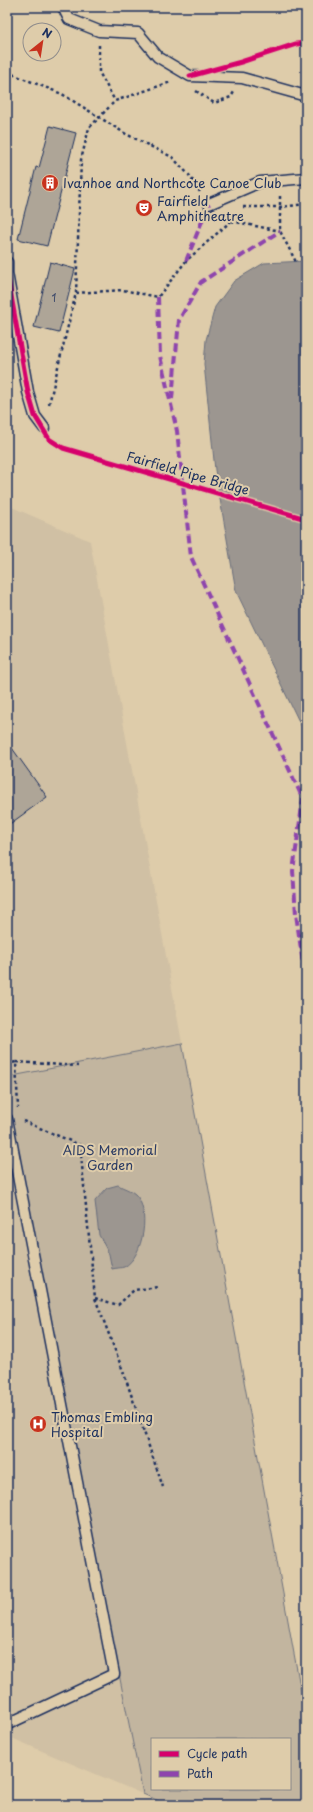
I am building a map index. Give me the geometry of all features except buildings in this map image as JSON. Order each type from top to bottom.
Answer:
[{"type":"lane","points":[[64,7],[69,19],[99,31],[138,33],[158,57],[190,76],[242,78],[306,96]]},
{"type":"lane","points":[[209,204],[260,182],[306,178]]},
{"type":"lane","points":[[7,262],[28,392],[35,416],[44,428]]},
{"type":"lane","points":[[7,1120],[114,1674],[10,1723],[7,1722]]},
{"type":"path","points":[[99,31],[99,72],[115,101]]},
{"type":"path","points":[[7,72],[62,94],[137,140],[172,157],[189,175],[209,204]]},
{"type":"path","points":[[44,428],[52,387],[76,293],[81,160],[89,128],[115,101],[190,76]]},
{"type":"path","points":[[242,207],[280,207],[306,204]]},
{"type":"path","points":[[280,207],[280,231],[296,262]]},
{"type":"path","points":[[76,293],[123,290],[158,297],[186,261],[231,220],[280,231]]},
{"type":"path","points":[[7,1064],[16,1062],[78,1066]]},
{"type":"path","points":[[16,1062],[18,1112]]},
{"type":"path","points":[[19,1119],[80,1144],[95,1298],[123,1371],[163,1488]]},
{"type":"path","points":[[95,1298],[118,1304],[134,1290],[158,1287]]},
{"type":"shaded area","points":[[306,261],[306,736],[236,591],[215,470],[204,364],[206,340],[215,307],[234,281],[264,263]]},
{"type":"shaded area","points":[[7,505],[90,541],[306,1719],[306,1805],[168,1805],[7,1736]]},
{"type":"shaded area","points":[[118,1185],[135,1194],[140,1201],[143,1210],[144,1221],[140,1243],[131,1262],[124,1267],[112,1269],[109,1254],[99,1235],[95,1201],[107,1188]]},
{"type":"green space","name":"AIDS Memorial Garden","points":[[182,1043],[306,1719],[306,1805],[168,1805],[143,1794],[7,1113],[7,1077]]},
{"type":"marked path","points":[[186,261],[209,204]]},
{"type":"marked path","points":[[172,399],[179,320],[201,282],[280,231]]},
{"type":"marked path","points":[[158,297],[160,356],[177,431],[191,557],[303,799],[293,871],[296,914],[306,985]]},
{"type":"cycle path","points":[[190,76],[241,62],[296,44],[306,43]]},
{"type":"cycle path","name":"Fairfield Pipe Bridge","points":[[7,262],[7,273],[28,392],[35,416],[49,439],[63,448],[306,519]]},
{"type":"place","name":"Ivanhoe and Northcote Canoe Club","points":[[50,183]]},
{"type":"place","name":"Fairfield Amphitheatre","points":[[144,208]]},
{"type":"place","name":"Thomas Embling Hospital","points":[[38,1424]]}]
